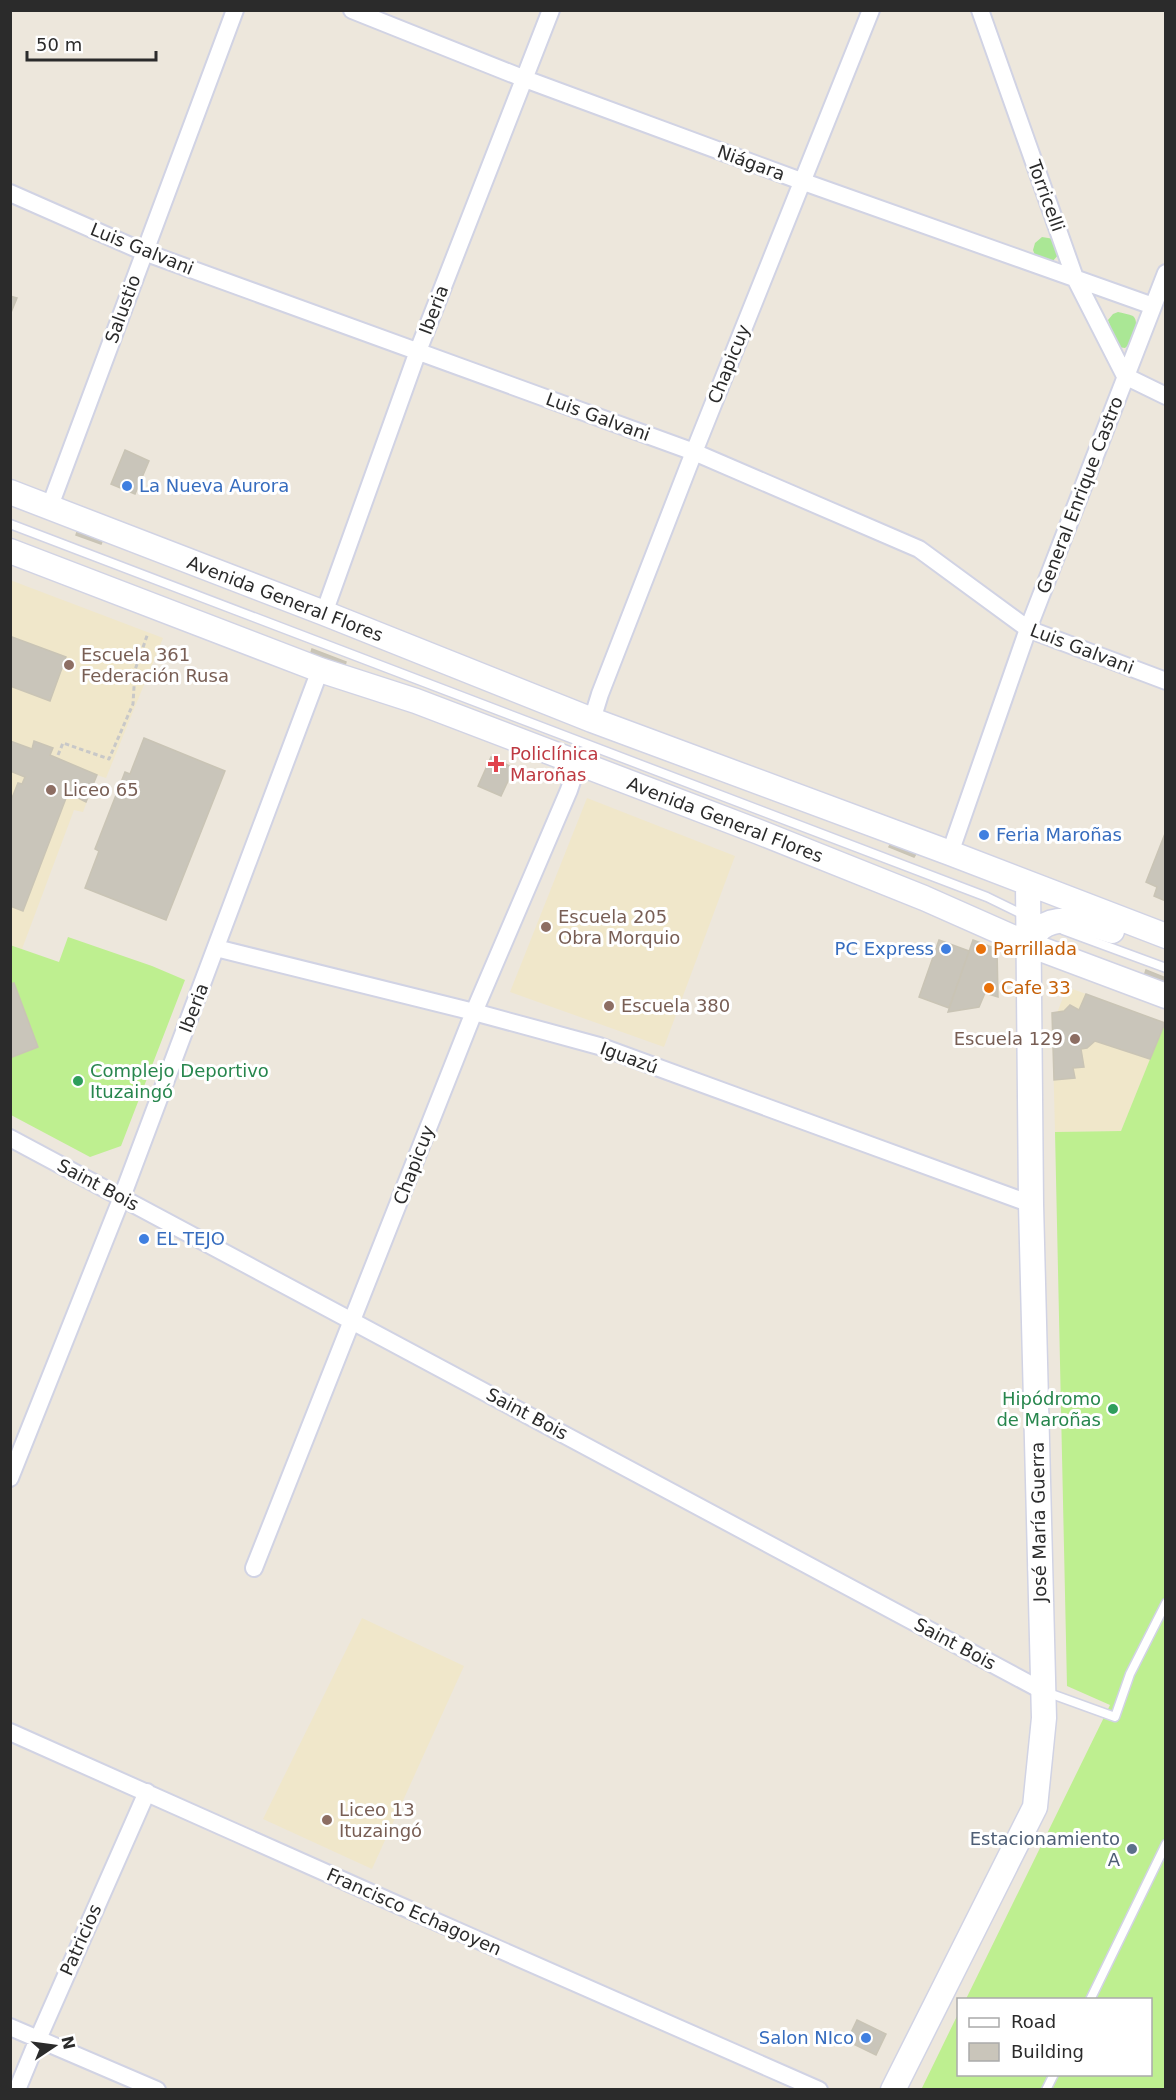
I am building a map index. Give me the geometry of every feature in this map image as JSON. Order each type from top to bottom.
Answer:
[{"type":"main road","name":"Avenida General Flores","points":[[10,492],[324,613],[592,720],[1166,936]]},
{"type":"main road","name":"Avenida General Flores","points":[[10,551],[320,670],[416,701],[578,763],[924,898],[1030,945],[1166,996]]},
{"type":"main road","points":[[1028,884],[1039,929],[1030,945]]},
{"type":"main road","points":[[1038,920],[1093,924],[1166,949]]},
{"type":"main road","name":"José María Guerra","points":[[893,2090],[1035,1808],[1044,1718],[1031,1204],[1030,945]]},
{"type":"street","name":"Salustio","points":[[50,506],[235,10]]},
{"type":"street","name":"Niágara","points":[[352,10],[525,79],[801,181],[1153,306]]},
{"type":"street","name":"Iberia","points":[[324,613],[418,351],[551,10]]},
{"type":"street","name":"Chapicuy","points":[[592,720],[604,683],[694,452],[871,10]]},
{"type":"street","name":"Torricelli","points":[[980,10],[1076,278],[1125,376]]},
{"type":"street","name":"Luis Galvani","points":[[10,193],[144,252],[694,452],[919,549],[1028,629],[1166,681]]},
{"type":"street","name":"General Enrique Castro","points":[[950,853],[1028,629],[1166,273]]},
{"type":"street","points":[[1125,376],[1166,396]]},
{"type":"street","name":"Iberia","points":[[10,1478],[122,1197],[320,670]]},
{"type":"street","name":"Chapicuy","points":[[254,1568],[474,1011],[569,790],[578,763]]},
{"type":"street","name":"Iguazú","points":[[216,948],[474,1011],[599,1046],[1031,1204]]},
{"type":"street","name":"Saint Bois","points":[[10,1138],[1043,1691]]},
{"type":"street","name":"Francisco Echagoyen","points":[[10,1732],[819,2090]]},
{"type":"street","name":"Patricios","points":[[17,2090],[147,1792]]},
{"type":"street","points":[[10,2027],[157,2090]]},
{"type":"lane","name":"Avenida General Flores","points":[[10,524],[987,897],[1038,920],[1166,968]]},
{"type":"lane","points":[[1043,1691],[1116,1717],[1130,1674],[1166,1603]]},
{"type":"lane","points":[[1091,1998],[1166,1844]]},
{"type":"lane","points":[[1046,2090],[1053,2076]]},
{"type":"path","points":[[58,755],[63,743],[109,759],[133,704],[135,670],[148,633]]},
{"type":"shaded area","points":[[10,580],[163,638],[106,778],[97,775],[83,812],[74,810],[22,949],[10,945]]},
{"type":"shaded area","points":[[587,798],[735,856],[664,1047],[510,992]]},
{"type":"shaded area","points":[[1067,987],[1165,1023],[1121,1131],[1055,1132],[1052,1013],[1057,1013]]},
{"type":"shaded area","points":[[362,1618],[464,1666],[372,1869],[263,1819]]},
{"type":"green space","points":[[1042,237],[1054,239],[1059,254],[1052,262],[1036,258],[1033,250],[1035,243]]},
{"type":"green space","points":[[1118,312],[1133,316],[1136,323],[1134,333],[1125,348],[1118,347],[1108,320]]},
{"type":"green space","name":"Complejo Deportivo Ituzaingó","points":[[68,937],[185,980],[121,1146],[90,1157],[11,1115],[10,945],[59,962]]},
{"type":"green space","name":"Hipódromo de Maroñas","points":[[1165,1022],[1165,2089],[921,2090],[957,2016],[957,2076],[1152,2076],[1152,1998],[966,1998],[1110,1705],[1067,1686],[1055,1132],[1121,1131]]},
{"type":"building","points":[[10,296],[17,298],[10,315]]},
{"type":"building","points":[[125,450],[149,461],[135,494],[111,484]]},
{"type":"building","points":[[78,529],[103,539],[101,544],[76,535]]},
{"type":"building","points":[[12,637],[66,657],[50,701],[10,686]]},
{"type":"building","points":[[312,649],[346,662],[344,668],[310,656]]},
{"type":"building","points":[[144,738],[225,771],[166,920],[85,888],[99,851],[95,849],[125,772],[130,774]]},
{"type":"building","points":[[10,741],[32,749],[34,741],[53,748],[50,755],[97,775],[86,802],[68,793],[23,911],[10,906],[10,803],[18,783],[22,784],[25,777],[10,771]]},
{"type":"building","points":[[491,757],[514,768],[501,796],[478,786]]},
{"type":"building","points":[[1166,831],[1166,901],[1154,896],[1157,887],[1146,882]]},
{"type":"building","points":[[892,842],[917,852],[914,857],[889,847]]},
{"type":"building","points":[[939,940],[969,951],[949,1008],[919,997]]},
{"type":"building","points":[[973,940],[997,949],[998,997],[985,993],[979,1007],[948,1012]]},
{"type":"building","points":[[1146,970],[1166,978],[1166,984],[1144,976]]},
{"type":"building","points":[[14,983],[38,1047],[10,1058],[10,984]]},
{"type":"building","points":[[1086,994],[1165,1023],[1150,1059],[1095,1041],[1087,1048],[1081,1049],[1084,1067],[1073,1068],[1075,1078],[1054,1080],[1052,1013],[1064,1011],[1070,1005],[1079,1010]]},
{"type":"building","name":"Salon NIco","points":[[857,2020],[886,2034],[876,2055],[847,2041]]},
{"type":"place","name":"La Nueva Aurora","points":[[127,486]]},
{"type":"place","name":"Escuela 361 Federación Rusa","points":[[69,665]]},
{"type":"place","name":"Policlínica Maroñas","points":[[496,764]]},
{"type":"place","name":"Liceo 65","points":[[51,790]]},
{"type":"place","name":"Feria Maroñas","points":[[984,835]]},
{"type":"place","name":"Escuela 205 Obra Morquio","points":[[546,927]]},
{"type":"place","name":"PC Express","points":[[946,949]]},
{"type":"place","name":"Parrillada","points":[[981,949]]},
{"type":"place","name":"Cafe 33","points":[[989,988]]},
{"type":"place","name":"Escuela 380","points":[[609,1006]]},
{"type":"place","name":"Escuela 129","points":[[1075,1039]]},
{"type":"place","name":"Complejo Deportivo Ituzaingó","points":[[78,1081]]},
{"type":"place","name":"EL TEJO","points":[[144,1239]]},
{"type":"place","name":"Hipódromo de Maroñas","points":[[1113,1409]]},
{"type":"place","name":"Liceo 13 Ituzaingó","points":[[327,1820]]},
{"type":"place","name":"Estacionamiento A","points":[[1132,1849]]},
{"type":"place","name":"Salon NIco","points":[[866,2038]]}]
